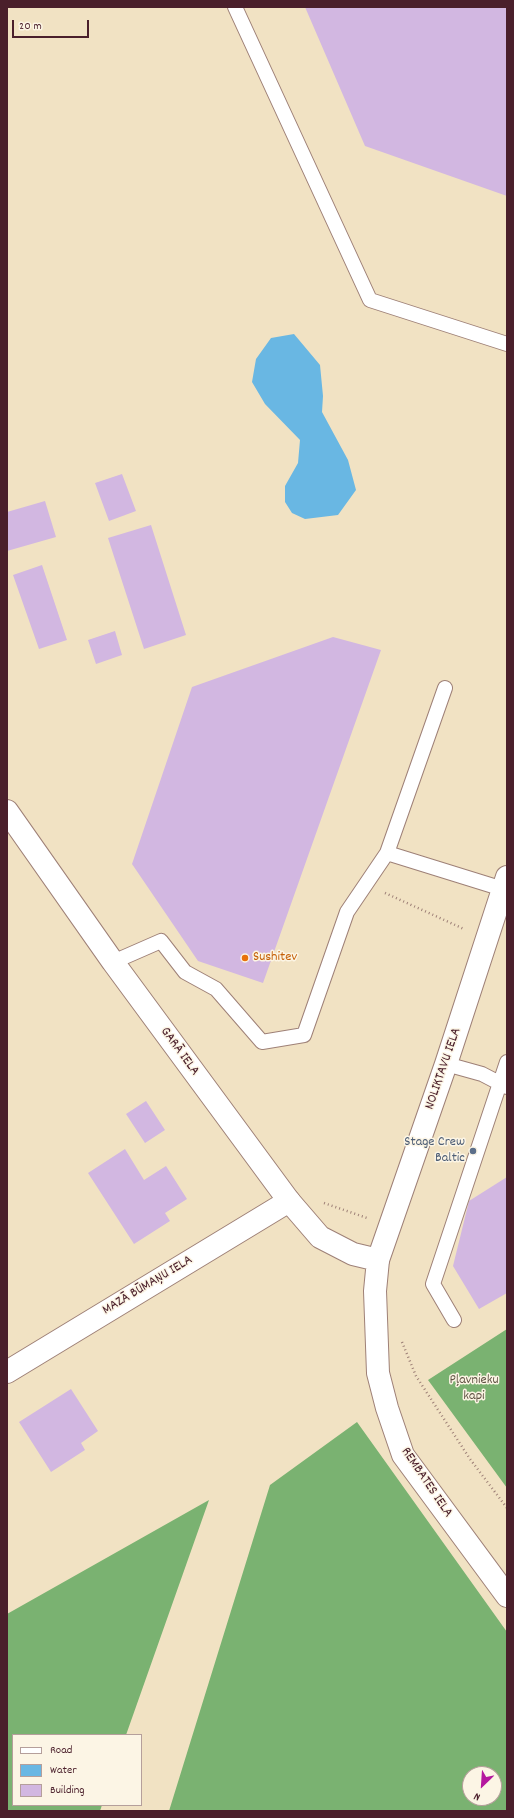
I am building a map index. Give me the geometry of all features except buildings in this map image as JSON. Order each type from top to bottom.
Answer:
[{"type":"street","name":"GARĀ IELA","points":[[7,811],[113,962],[288,1201],[320,1237],[353,1254],[378,1260]]},
{"type":"street","name":"NOLIKTAVU IELA","points":[[378,1260],[446,1064],[505,883]]},
{"type":"street","name":"MAZĀ BŪMAŅU IELA","points":[[7,1372],[288,1201]]},
{"type":"street","name":"REMBATES IELA","points":[[378,1260],[375,1292],[378,1373],[387,1408],[403,1455],[507,1596]]},
{"type":"lane","points":[[235,7],[370,300],[507,344]]},
{"type":"lane","points":[[113,962],[161,940],[185,972],[216,989],[262,1042],[304,1035],[347,912],[387,853],[445,688]]},
{"type":"lane","points":[[387,853],[505,883]]},
{"type":"lane","points":[[454,1320],[433,1284],[503,1086],[507,1062]]},
{"type":"lane","points":[[446,1064],[482,1074],[503,1086]]},
{"type":"path","points":[[365,885],[486,940]]},
{"type":"path","points":[[320,1201],[389,1226]]},
{"type":"path","points":[[402,1340],[416,1376],[470,1459],[507,1508]]},
{"type":"green space","name":"Pļavnieku kapi","points":[[507,1329],[507,1488],[428,1380]]},
{"type":"green space","points":[[357,1422],[507,1632],[507,1811],[169,1811],[270,1485]]},
{"type":"green space","points":[[209,1500],[126,1734],[12,1734],[12,1806],[102,1806],[100,1811],[7,1811],[7,1614]]},
{"type":"water","points":[[294,334],[320,365],[323,396],[322,412],[348,460],[356,490],[338,515],[305,519],[292,513],[285,502],[285,486],[298,463],[300,440],[265,404],[252,382],[256,359],[271,338]]},
{"type":"place","name":"Sushitev","points":[[245,958]]},
{"type":"place","name":"Stage Crew Baltic","points":[[473,1151]]}]
